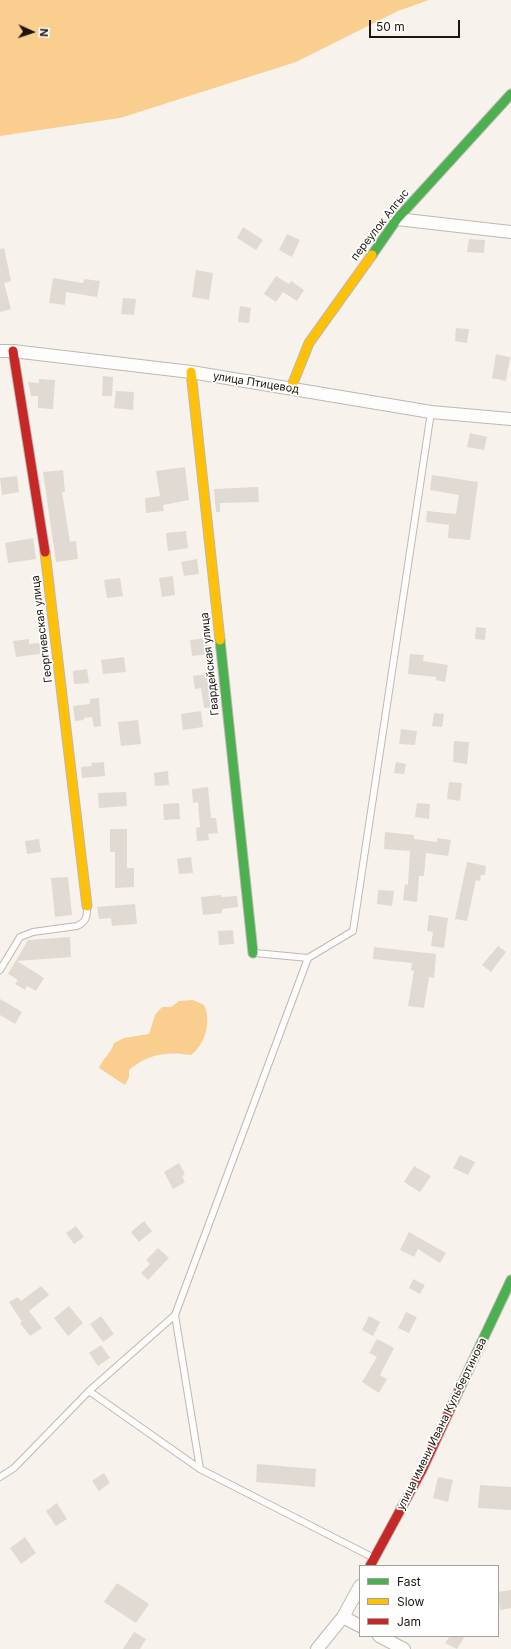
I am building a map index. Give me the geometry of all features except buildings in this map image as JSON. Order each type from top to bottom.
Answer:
[{"type":"street","name":"переулок Алгыс","points":[[291,388],[309,343],[396,220],[511,94]]},
{"type":"street","points":[[396,220],[511,232]]},
{"type":"street","name":"улица Птицевод","points":[[0,352],[13,351],[191,372],[431,412],[511,419]]},
{"type":"street","name":"Георгиевская улица","points":[[13,351],[42,527],[87,906]]},
{"type":"street","name":"Гвардейская улица","points":[[191,372],[253,953]]},
{"type":"street","name":"улица имени Ивана Кульбертинова","points":[[372,1562],[422,1470],[511,1280]]},
{"type":"street","points":[[317,1649],[343,1617],[359,1588]]},
{"type":"street","points":[[343,1617],[359,1625]]},
{"type":"street","points":[[381,1637],[404,1649]]},
{"type":"lane","points":[[253,953],[308,958],[353,931],[431,412]]},
{"type":"lane","points":[[0,970],[20,937],[33,932],[77,926],[83,923],[87,917],[87,906]]},
{"type":"lane","points":[[0,1477],[14,1468],[89,1391],[175,1315],[308,958]]},
{"type":"lane","points":[[175,1315],[200,1469]]},
{"type":"lane","points":[[89,1391],[200,1469],[372,1562]]},
{"type":"shaded area","points":[[0,0],[429,0],[398,11],[296,62],[120,118],[0,136]]},
{"type":"shaded area","points":[[193,1000],[204,1005],[207,1025],[206,1032],[200,1045],[191,1055],[174,1053],[158,1055],[143,1060],[129,1070],[129,1077],[125,1085],[99,1068],[114,1043],[124,1038],[149,1034],[155,1015],[162,1007],[171,1007],[179,1001]]},
{"type":"traffic: fast","points":[[372,255],[397,219],[511,94]]},
{"type":"traffic: fast","points":[[220,640],[253,953]]},
{"type":"traffic: fast","points":[[460,1388],[511,1280]]},
{"type":"traffic: slow","points":[[291,388],[309,343],[372,255]]},
{"type":"traffic: slow","points":[[191,372],[220,640]]},
{"type":"traffic: slow","points":[[45,552],[87,906]]},
{"type":"traffic: jam","points":[[13,351],[45,552]]},
{"type":"traffic: jam","points":[[371,1565],[422,1470],[460,1388]]}]
